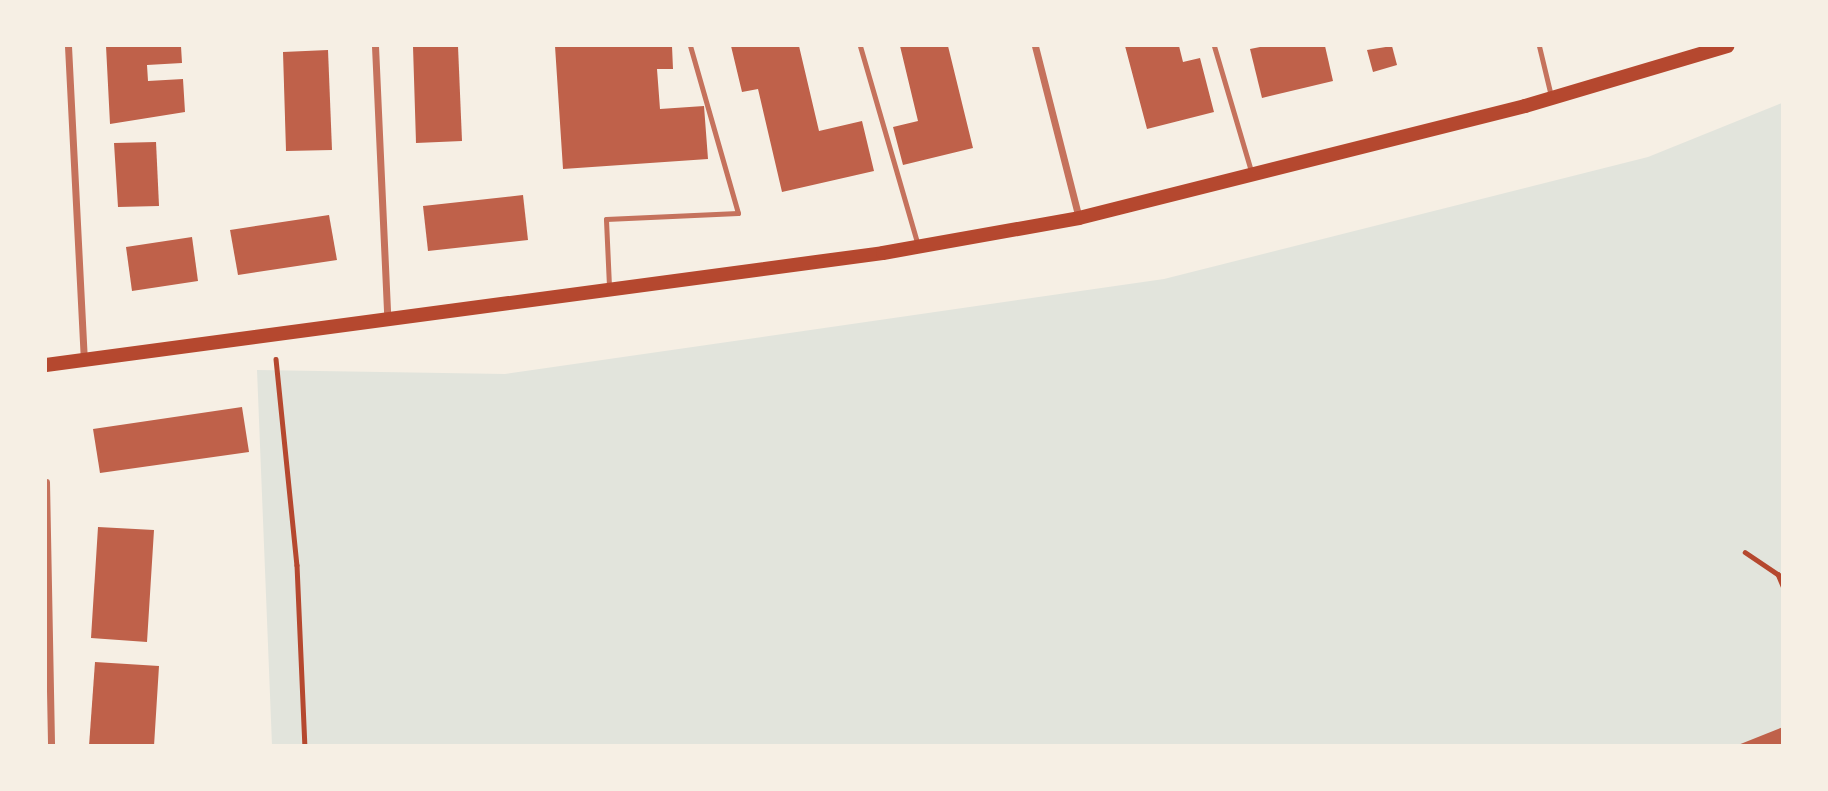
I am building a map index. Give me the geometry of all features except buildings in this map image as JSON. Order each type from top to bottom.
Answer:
[{"type":"main road","points":[[46,365],[387,315],[918,248],[1079,218],[1253,177],[1552,99],[1727,46]]},
{"type":"street","points":[[68,46],[83,359]]},
{"type":"street","points":[[375,46],[387,315]]},
{"type":"street","points":[[1035,46],[1079,218]]},
{"type":"street","points":[[46,482],[51,746]]},
{"type":"lane","points":[[609,286],[606,219],[738,213],[690,46]]},
{"type":"lane","points":[[860,46],[918,248]]},
{"type":"lane","points":[[1214,46],[1253,177]]},
{"type":"lane","points":[[1539,46],[1552,99]]},
{"type":"path","points":[[271,333],[297,565],[304,746]]},
{"type":"path","points":[[1745,552],[1778,574],[1783,586]]},
{"type":"shaded area","points":[[1782,103],[1782,745],[272,745],[257,370],[505,374],[1164,279],[1648,157]]}]
